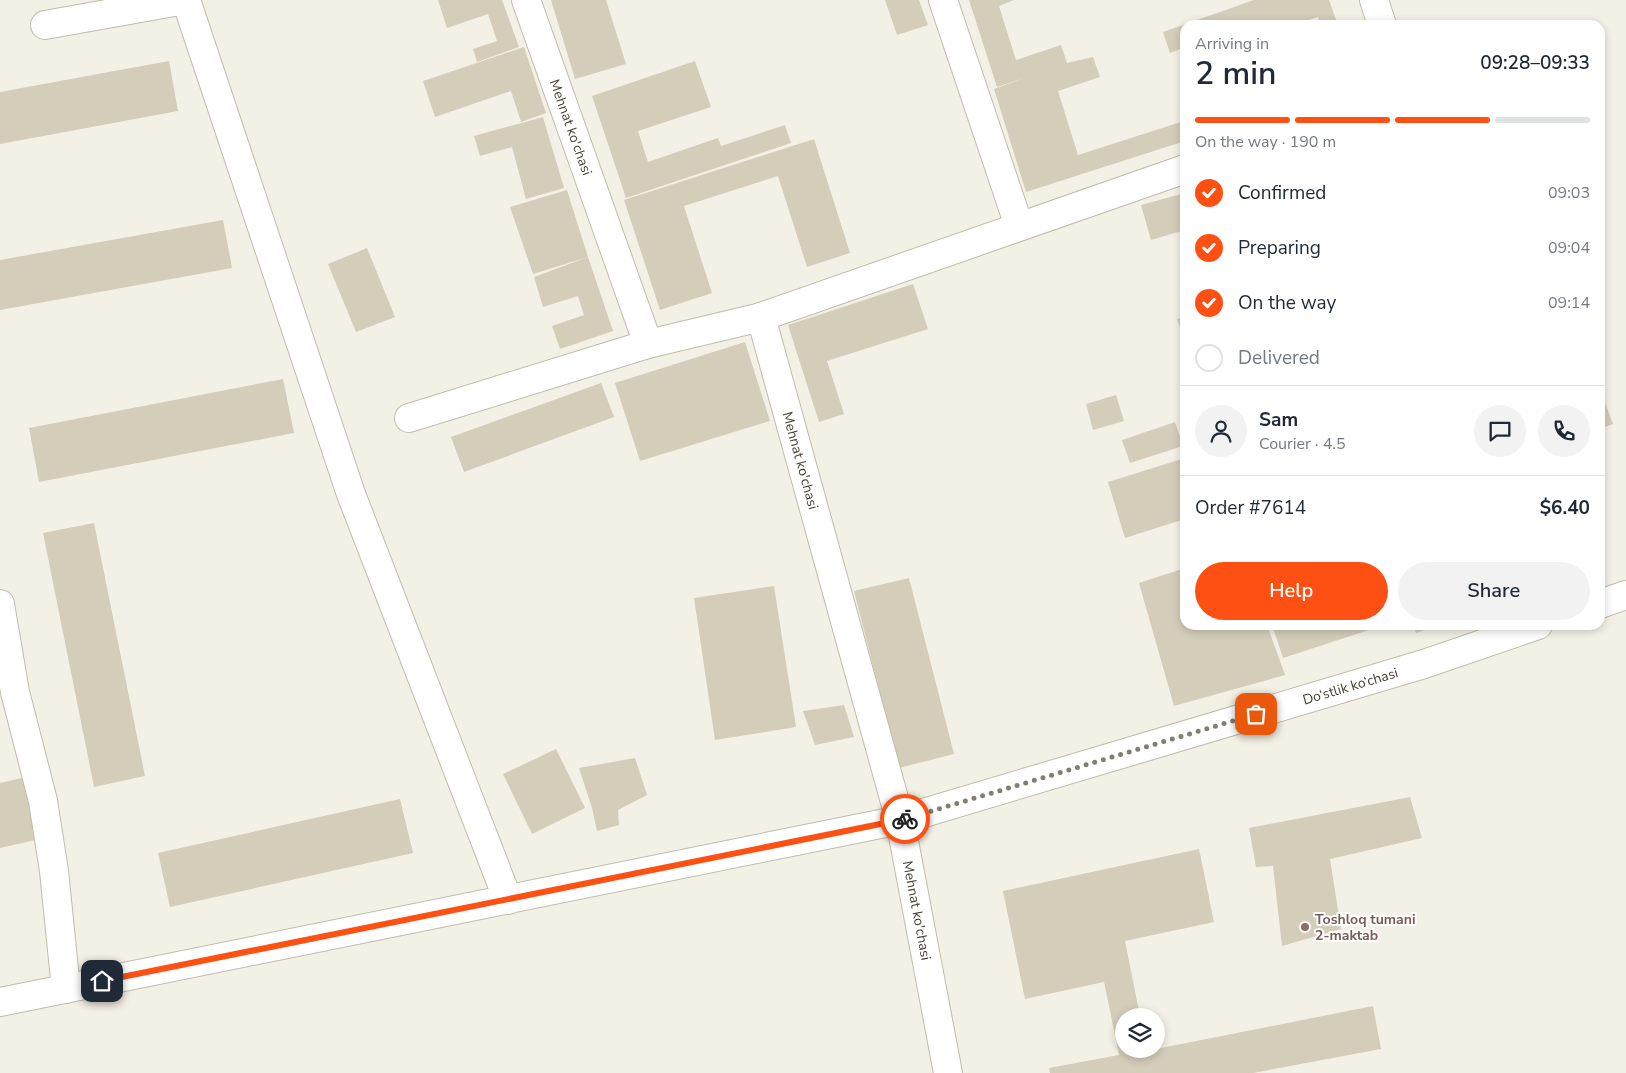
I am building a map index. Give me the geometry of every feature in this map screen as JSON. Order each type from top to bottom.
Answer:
[{"type":"street","points":[[45,25],[186,0],[351,494],[508,900]]},
{"type":"street","name":"Mehnat ko'chasi","points":[[526,0],[648,344]]},
{"type":"street","points":[[943,0],[1019,226]]},
{"type":"street","points":[[1374,0],[1380,20]]},
{"type":"street","points":[[409,418],[648,344],[761,317],[1180,172]]},
{"type":"street","name":"Mehnat ko'chasi","points":[[761,317],[900,820],[948,1073]]},
{"type":"street","points":[[1605,602],[1626,595]]},
{"type":"street","points":[[0,604],[15,692],[43,801],[54,871],[66,989]]},
{"type":"street","name":"Do‘stlik ko‘chasi","points":[[0,1002],[900,820],[1424,664],[1523,630]]},
{"type":"building","points":[[438,0],[502,0],[519,47],[477,62],[473,49],[497,41],[488,14],[447,28]]},
{"type":"building","points":[[551,0],[606,0],[626,64],[575,79]]},
{"type":"building","points":[[885,0],[919,0],[928,25],[897,35]]},
{"type":"building","points":[[969,0],[1014,0],[999,6],[1016,60],[1061,45],[1067,63],[1093,57],[1100,77],[1058,91],[1078,155],[1180,122],[1180,143],[1026,192],[994,89],[1027,77],[997,87]]},
{"type":"building","points":[[1254,0],[1329,0],[1336,20],[1319,20],[1318,17],[1309,20],[1197,20]]},
{"type":"building","points":[[1180,26],[1180,49],[1170,53],[1163,32]]},
{"type":"building","points":[[524,47],[546,113],[521,122],[511,91],[435,117],[423,81]]},
{"type":"building","points":[[169,61],[178,111],[0,144],[0,92]]},
{"type":"building","points":[[695,61],[711,107],[638,131],[648,162],[718,138],[721,146],[785,125],[791,143],[626,198],[592,96]]},
{"type":"building","points":[[543,117],[564,188],[526,199],[512,147],[480,156],[474,136]]},
{"type":"building","points":[[814,139],[850,253],[807,267],[778,176],[684,206],[712,293],[660,310],[624,200]]},
{"type":"building","points":[[567,190],[588,257],[533,274],[510,207]]},
{"type":"building","points":[[1180,194],[1180,231],[1151,240],[1141,205]]},
{"type":"building","points":[[223,220],[232,268],[0,310],[0,260]]},
{"type":"building","points":[[367,248],[395,317],[356,332],[328,264]]},
{"type":"building","points":[[588,257],[613,331],[560,349],[552,326],[584,315],[578,296],[543,307],[534,277]]},
{"type":"building","points":[[913,284],[928,329],[827,361],[844,414],[819,422],[788,325]]},
{"type":"building","points":[[745,342],[770,421],[640,461],[615,383]]},
{"type":"building","points":[[283,379],[294,433],[39,482],[29,428]]},
{"type":"building","points":[[601,383],[614,417],[464,472],[451,437]]},
{"type":"building","points":[[1116,395],[1124,421],[1093,430],[1086,404]]},
{"type":"building","points":[[1605,402],[1613,424],[1605,427]]},
{"type":"building","points":[[1175,422],[1180,437],[1180,447],[1130,463],[1122,440]]},
{"type":"building","points":[[1180,460],[1180,521],[1125,538],[1108,482]]},
{"type":"building","points":[[94,523],[145,776],[94,787],[43,533]]},
{"type":"building","points":[[1180,570],[1180,630],[1269,630],[1285,675],[1174,706],[1139,583]]},
{"type":"building","points":[[909,578],[954,754],[899,768],[854,591]]},
{"type":"building","points":[[774,586],[796,727],[715,740],[694,598]]},
{"type":"building","points":[[1274,630],[1369,630],[1283,658]]},
{"type":"building","points":[[844,705],[854,737],[815,745],[803,711]]},
{"type":"building","points":[[556,749],[585,808],[532,834],[503,774]]},
{"type":"building","points":[[635,758],[647,795],[618,810],[619,825],[597,831],[592,808],[579,768]]},
{"type":"building","points":[[26,777],[40,839],[0,848],[0,783]]},
{"type":"building","points":[[1410,797],[1422,838],[1330,859],[1341,929],[1282,946],[1273,866],[1256,867],[1249,828]]},
{"type":"building","points":[[400,799],[413,853],[170,907],[158,853]]},
{"type":"building","points":[[1199,849],[1214,922],[1125,941],[1138,1008],[1115,1008],[1115,1036],[1104,982],[1025,999],[1003,891]]},
{"type":"building","points":[[1373,1006],[1381,1049],[1253,1073],[1050,1073],[1049,1068],[1115,1056],[1115,1058],[1165,1058],[1165,1047]]},
{"type":"way so far","points":[[905,819],[1256,714]]},
{"type":"place","name":"Toshloq tumani 2-maktab","points":[[1305,927]]},
{"type":"route","points":[[102,981],[323,938],[905,819]]}]
